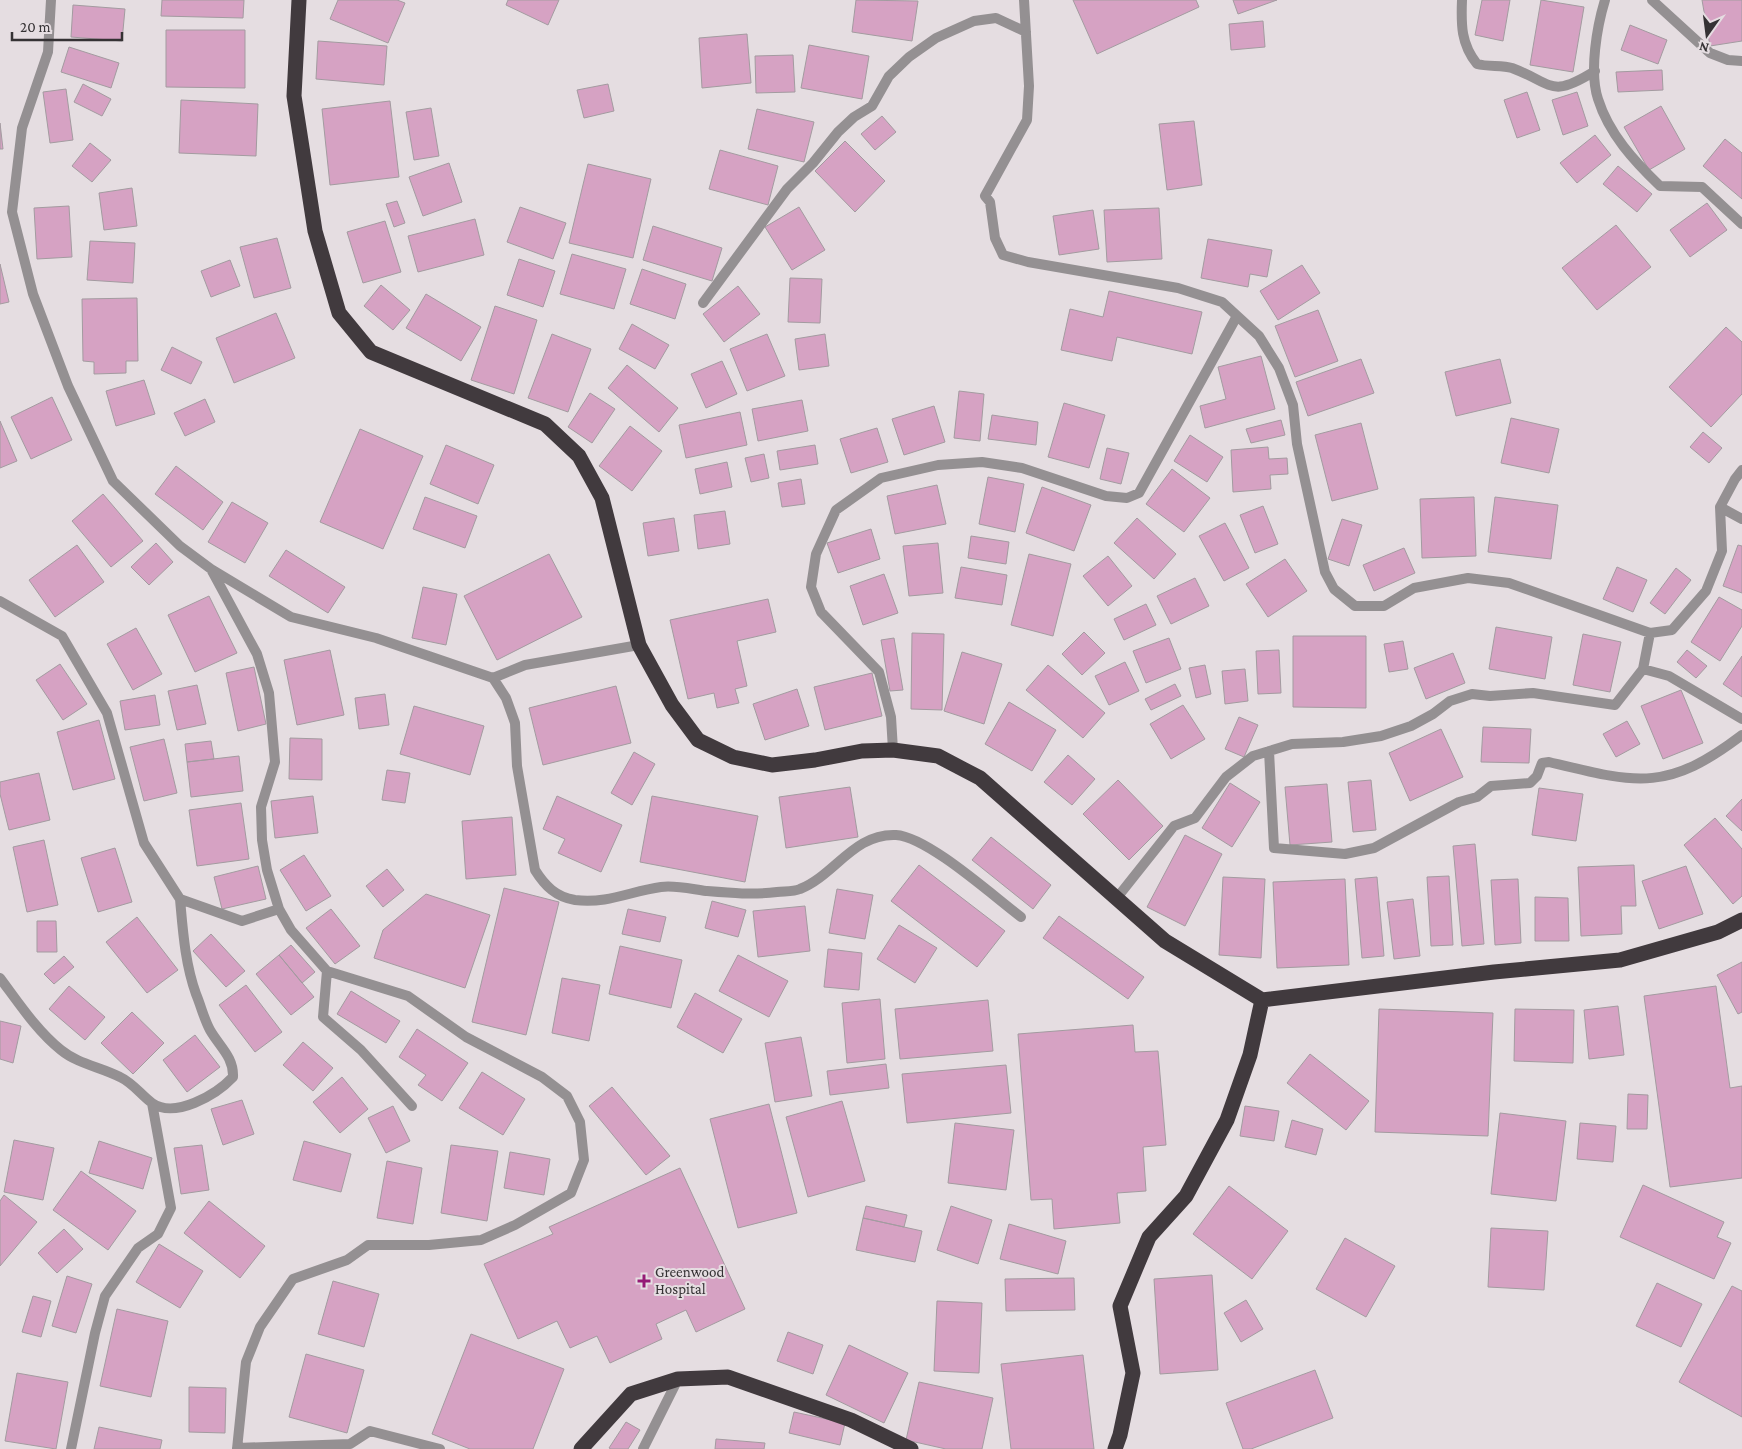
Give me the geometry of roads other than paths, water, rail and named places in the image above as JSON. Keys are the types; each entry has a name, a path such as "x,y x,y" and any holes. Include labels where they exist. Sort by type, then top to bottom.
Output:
{"highway":[{"path":"299,0 294,96 315,231 339,313 371,352 545,424 580,456 602,498 639,644 672,705 698,740 733,758 772,765 815,760 862,751 893,750 938,756 980,778 1165,942 1262,1000 1494,972 1620,960 1718,932 1742,920"},
{"path":"1115,1449 1120,1435 1133,1373 1120,1306 1148,1237 1186,1196 1227,1120 1250,1056 1262,1000"},
{"path":"581,1449 631,1394 678,1379 728,1377 851,1420 911,1449"}],"street":[{"path":"51,0 48,52 22,128 12,212 33,294 68,386 113,481 180,546 212,569 290,616 376,638 493,678 506,698 515,723 517,766 535,870 543,884 556,894 575,900 604,900 625,897 661,887 763,894 798,890 826,875 846,854 867,840 880,836 897,835 925,844 1021,917"},
{"path":"1024,0 1029,86 1027,120 985,196 990,202 994,238 1004,255 1028,262 1178,288 1222,302 1259,336 1279,368 1293,405 1297,444 1325,572 1334,590 1356,606 1384,606 1414,588 1468,578 1508,584 1650,632 1672,630 1706,591 1722,551 1720,507 1734,479 1742,470"},
{"path":"1462,0 1461,24 1463,41 1477,64 1490,68 1510,68 1542,84 1560,88 1578,81 1595,71"},
{"path":"1605,0 1598,23 1595,71 1597,98 1615,134 1633,160 1660,186 1702,187 1742,224"},
{"path":"1652,0 1710,54 1728,60 1742,61"},
{"path":"703,303 787,189 813,163 838,132 854,117 872,106 889,76 909,56 936,38 974,21 996,18 1026,32"},
{"path":"893,750 891,717 879,672 821,612 811,587 816,554 836,510 882,478 938,464 982,462 1022,468 1106,496 1127,498 1139,493 1237,316"},
{"path":"1720,507 1742,518"},
{"path":"212,569 257,654 269,693 275,762 262,807 262,840 267,870 279,908 291,930 327,971 408,996 466,1037 548,1081 568,1096 580,1122 584,1160 571,1193 515,1224 481,1240 429,1245 368,1245 347,1260 292,1279 260,1327 246,1362 237,1449 350,1444 370,1430 440,1449"},
{"path":"0,601 62,636 107,713 144,844 180,900 186,958 196,992 210,1030 226,1051 233,1068 233,1077 224,1086 183,1108 170,1109 152,1103 139,1090 120,1077 91,1066 61,1051 25,1012 0,978"},
{"path":"1116,899 1174,826 1195,818 1226,777 1253,756 1292,744 1344,742 1381,736 1411,726 1433,714 1450,701 1472,694 1490,696 1533,693 1616,705 1643,669 1650,632"},
{"path":"493,678 525,665 639,644"},
{"path":"1643,669 1669,676 1742,719"},
{"path":"1269,751 1274,848 1346,854 1374,848 1459,802 1477,797 1491,786 1530,783 1537,776 1542,763 1549,762 1624,779 1667,777 1723,750 1742,735"},
{"path":"180,900 242,921 279,908"},
{"path":"327,971 323,1017 361,1050 412,1106"},
{"path":"71,1449 95,1333 106,1296 138,1248 158,1234 171,1208 152,1103"},
{"path":"643,1449 678,1379"}],"place":[{"name":"Greenwood Hospital","path":"644,1281"}]}
